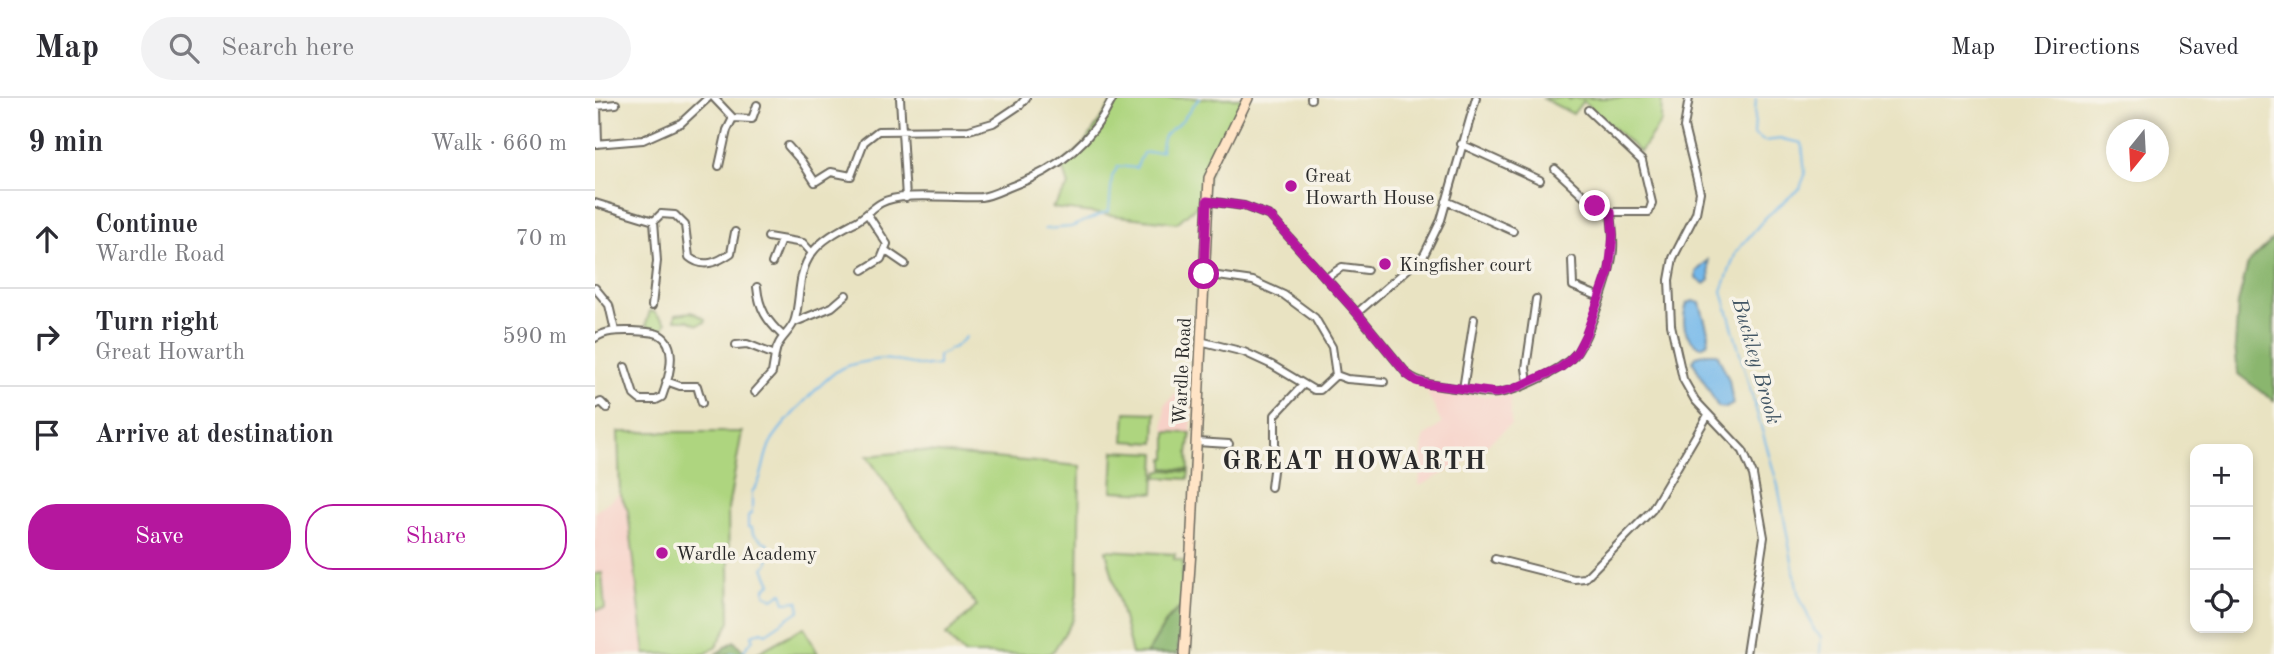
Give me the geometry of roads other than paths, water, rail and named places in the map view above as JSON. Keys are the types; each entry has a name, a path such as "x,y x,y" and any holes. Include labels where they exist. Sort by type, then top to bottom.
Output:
{"street":[{"path":"616,104 597,106 596,144 643,140 681,123 708,98"},
{"path":"714,98 733,118 752,118 757,105"},
{"path":"900,98 906,198"},
{"path":"787,146 815,182 831,172 851,176 864,142 879,131 969,130 993,123 1026,98"},
{"path":"795,322 802,274 812,253 834,233 868,215 881,203 906,198 984,197 1025,182 1066,159 1081,146 1113,98"},
{"name":"Wardle Road","path":"1184,654 1192,550 1209,178 1248,98"},
{"path":"1357,313 1424,254 1441,220 1476,98"},
{"path":"1689,98 1684,127 1700,192 1696,213 1673,258 1668,281 1670,314 1683,379 1695,400 1743,451 1753,475 1764,537 1746,654"},
{"path":"1555,169 1595,206 1611,212 1649,212 1652,203 1646,168 1639,157 1588,110"},
{"path":"719,166 727,130 733,118"},
{"path":"1461,144 1540,180"},
{"path":"1207,201 1244,206 1270,216 1357,313 1407,374 1416,381 1497,393 1560,368 1577,352 1600,297 1612,253 1611,212"},
{"path":"1446,201 1513,231"},
{"path":"595,203 655,221"},
{"path":"652,306 657,261 655,221 661,214 675,215 685,225 689,257 698,263 711,264 731,253 735,232"},
{"path":"863,270 881,259 887,244 868,215"},
{"path":"768,237 803,243 812,253"},
{"path":"772,263 781,240"},
{"path":"886,251 905,264"},
{"path":"1573,260 1573,286 1600,297"},
{"path":"1326,278 1342,267 1367,270"},
{"path":"1204,274 1253,281 1284,295 1314,318 1332,347 1336,375"},
{"path":"757,287 759,303 767,320 783,336"},
{"path":"595,288 609,306 615,331"},
{"path":"755,392 772,373 776,346 795,322 832,307 846,295"},
{"path":"1528,382 1526,368 1536,299"},
{"path":"1463,389 1473,319"},
{"path":"595,338 615,331 651,332 660,335 667,342 671,358 662,397 656,400 640,400 634,395 625,367"},
{"path":"1200,341 1244,352 1314,390 1320,390 1336,375"},
{"path":"736,345 747,344 775,355"},
{"path":"1336,375 1347,379 1384,382"},
{"path":"666,381 680,386 697,386 702,403"},
{"path":"1271,487 1275,455 1275,415 1303,385"},
{"path":"595,405 601,402 607,408"},
{"path":"1495,559 1573,579 1585,578 1652,510 1708,415"},
{"path":"1195,442 1229,444"}],"water":[{"path":"1708,260 1710,280 1705,284 1696,279 1696,272"},
{"path":"1687,303 1700,303 1709,335 1707,344 1701,347 1690,339 1685,329"},
{"path":"1717,353 1729,380 1733,404 1726,408 1718,407 1693,362 1696,356"}],"waterway":[{"path":"1045,229 1071,227 1109,211 1112,177 1118,166 1136,168 1143,153 1161,151 1165,134 1181,122 1200,98"},
{"name":"Buckley Brook","path":"1756,98 1754,135 1764,141 1782,139 1802,143 1805,175 1800,188 1766,217 1736,252 1722,291 1778,486 1798,593 1814,630 1821,637 1820,654"},
{"path":"741,654 753,639 752,635 762,631 766,633 800,610 798,601 785,602 782,593 773,599 765,594 765,588 771,584 764,568 768,563 769,545 748,527 748,516 752,512 752,492 759,480 771,442 815,391 842,368 882,359 922,366 938,365 938,356 966,337"}],"place":[{"name":"Great Howarth House","path":"1291,186"},
{"name":"Kingfisher court","path":"1385,264"},
{"name":"Wardle Academy","path":"662,553"}],"district":[{"name":"GREAT HOWARTH","path":"1355,460"}]}
